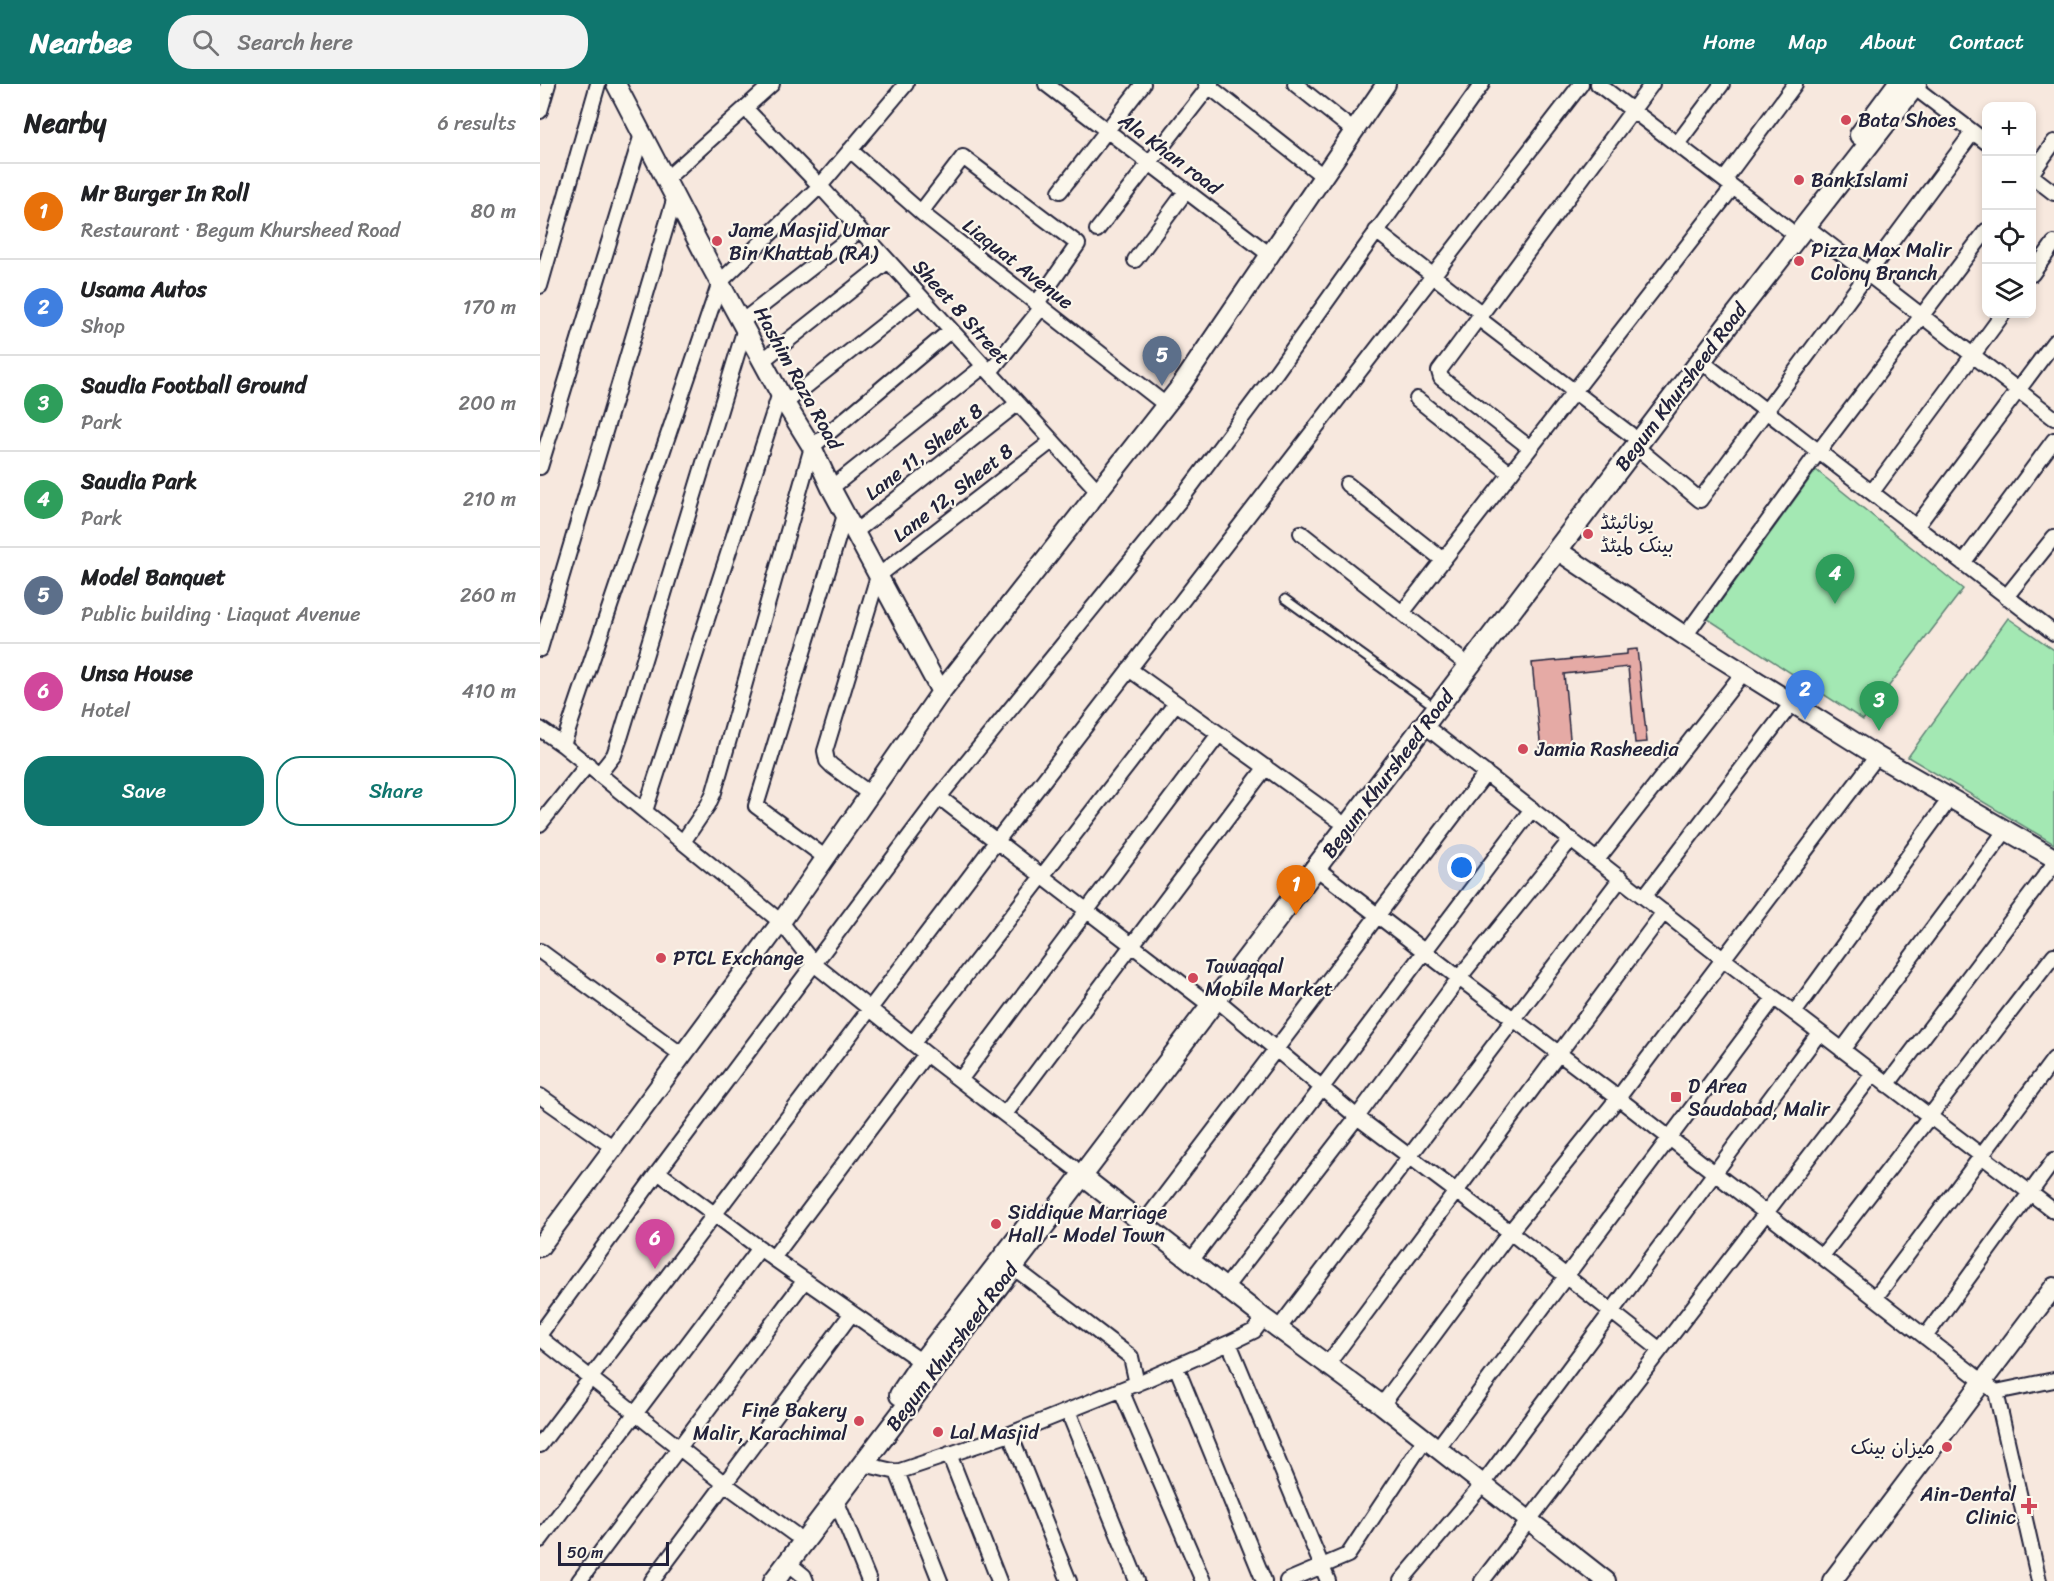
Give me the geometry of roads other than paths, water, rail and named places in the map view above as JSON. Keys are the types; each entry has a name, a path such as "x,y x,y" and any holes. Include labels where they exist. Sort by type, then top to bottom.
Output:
{"main road":[{"name":"Begum Khursheed Road","path":"759,1581 922,1362 1078,1172 1260,931 1337,819 1557,550 1633,440 1701,361 1901,86"},
{"name":"Begum Khursheed Road","path":"1260,931 1316,868 1425,726 1432,705 1460,658 1797,228"},
{"name":"Begum Khursheed Road","path":"774,1581 1013,1267 1078,1172"}],"street":[{"path":"540,111 548,84"},
{"path":"540,286 598,84"},
{"name":"Hashim Raza Road","path":"616,84 762,361 812,447 845,515 941,692"},
{"path":"666,179 772,84"},
{"path":"563,745 720,282 820,186 906,84"},
{"name":"Ala Khan road","path":"1046,84 1270,255"},
{"path":"1060,191 1143,84"},
{"path":"1295,84 1354,131"},
{"path":"540,1247 782,922 941,692 1166,405 1386,84"},
{"path":"794,1534 725,1484 540,1336 658,1172 939,797 1185,494 1277,371 1482,84"},
{"path":"540,1445 996,842 1581,84"},
{"path":"1599,84 1728,183 1868,274 2054,418"},
{"path":"1530,448 1441,378 1441,367 1652,84"},
{"path":"1677,144 1722,84"},
{"path":"1402,613 1574,391 1728,183 1795,84"},
{"path":"1098,230 1208,85 1323,176"},
{"path":"1901,86 1982,139"},
{"name":"Sheet 8 Street","path":"744,108 820,186 1098,491"},
{"path":"1376,231 1574,391 1700,500 1973,132"},
{"path":"540,467 642,134"},
{"path":"2036,167 2054,142"},
{"name":"Liaquat Avenue","path":"850,150 921,212 1166,405"},
{"path":"831,488 987,369 1039,305 1078,244 963,157 921,212"},
{"path":"2036,178 2054,193"},
{"path":"1135,260 1186,191"},
{"path":"540,649 675,197"},
{"path":"599,774 614,755 621,735 743,325 860,230"},
{"path":"1685,636 1819,451 1982,236"},
{"path":"2036,267 2054,243"},
{"path":"762,361 888,261"},
{"path":"645,811 782,398 920,296"},
{"path":"1872,492 2000,318"},
{"path":"683,842 714,792 812,447 951,330"},
{"path":"1916,527 2054,342"},
{"path":"1701,361 2054,633"},
{"path":"1417,399 1510,473"},
{"name":"Lane 11, Sheet 8","path":"855,532 1018,404"},
{"path":"1963,563 2054,440"},
{"name":"Lane 12, Sheet 8","path":"878,576 1053,441"},
{"path":"1347,484 1443,560"},
{"path":"826,858 756,806 845,515"},
{"path":"1300,533 1460,658"},
{"path":"2006,597 2054,537"},
{"path":"1557,550 1743,673 1877,756 2054,858"},
{"path":"870,794 832,766 827,761 825,751 878,576"},
{"path":"1130,669 1337,819"},
{"path":"1597,860 1743,673"},
{"path":"913,1043 1176,703"},
{"path":"1644,897 1792,703"},
{"path":"1425,726 1819,1033 2054,1211"},
{"path":"540,729 563,745 782,922 814,963 913,1043 1225,1288 1382,1405 1606,1581"},
{"path":"960,1080 1219,734"},
{"path":"1382,1405 1510,1232 1618,1098 1877,756"},
{"path":"540,824 588,765"},
{"path":"1005,1114 1266,767"},
{"path":"1143,1224 1486,773"},
{"path":"939,797 1132,945 1276,1049 1357,1117 1510,1232 1659,1349"},
{"path":"1794,1013 1951,797"},
{"path":"1191,1261 1532,809"},
{"path":"1842,1050 2007,830"},
{"path":"1225,1288 1357,1117 1459,978 1571,839"},
{"path":"1887,1085 2054,864"},
{"path":"1316,868 1618,1098 1989,1387 2039,1581"},
{"path":"863,1464 897,1472 1010,1434 1137,1384 1272,1323 1409,1156 1621,878"},
{"path":"1327,1365 1664,912"},
{"path":"540,951 682,1055"},
{"path":"1822,1256 2054,955"},
{"path":"1287,1581 1348,1555 1431,1444 1566,1276 1774,998"},
{"path":"1401,1581 1483,1484 1819,1033"},
{"path":"773,1257 927,1054"},
{"path":"1875,1298 2054,1059"},
{"path":"1482,1581 1873,1074"},
{"path":"540,1096 614,1148"},
{"path":"1924,1337 2054,1160"},
{"path":"658,1172 760,1248 922,1362"},
{"path":"540,1539 760,1248"},
{"path":"1013,1267 1131,1357 1137,1384"},
{"path":"579,1581 805,1280"},
{"path":"1832,1581 1989,1387 2054,1287"},
{"path":"652,1581 852,1313"},
{"path":"1229,1343 1328,1581"},
{"path":"1176,1366 1264,1581"},
{"path":"1989,1387 2054,1380"},
{"path":"1121,1390 1203,1581"},
{"path":"1068,1411 1137,1581"},
{"path":"1010,1434 1069,1581"},
{"path":"949,1454 999,1581"},
{"path":"897,1472 940,1581"},
{"path":"836,1500 869,1581"},
{"path":"788,1563 804,1576 806,1581"}],"lane":[{"path":"1285,599 1432,705"}],"place":[{"name":"Bata Shoes","path":"1846,120"},
{"name":"BankIslami","path":"1799,180"},
{"name":"Jame Masjid Umar Bin Khattab (RA)","path":"717,241"},
{"name":"Pizza Max Malir Colony Branch","path":"1799,261"},
{"name":"Model Banquet","path":"1162,386"},
{"name":"یونائیٹڈ بینک لمیٹڈ","path":"1588,534"},
{"name":"Saudia Park","path":"1835,604"},
{"name":"Usama Autos","path":"1805,720"},
{"name":"Saudia Football Ground","path":"1879,731"},
{"name":"Jamia Rasheedia","path":"1523,749"},
{"name":"Mr Burger In Roll","path":"1296,915"},
{"name":"PTCL Exchange","path":"661,958"},
{"name":"Tawaqqal Mobile Market","path":"1193,978"},
{"name":"D Area Saudabad, Malir","path":"1676,1097"},
{"name":"Siddique Marriage Hall - Model Town","path":"996,1224"},
{"name":"Unsa House","path":"655,1269"},
{"name":"Fine Bakery Malir, Karachimal","path":"859,1421"},
{"name":"Lal Masjid","path":"938,1432"},
{"name":"میزان بینک","path":"1947,1447"},
{"name":"Ain-Dental Clinic","path":"2029,1506"}]}
